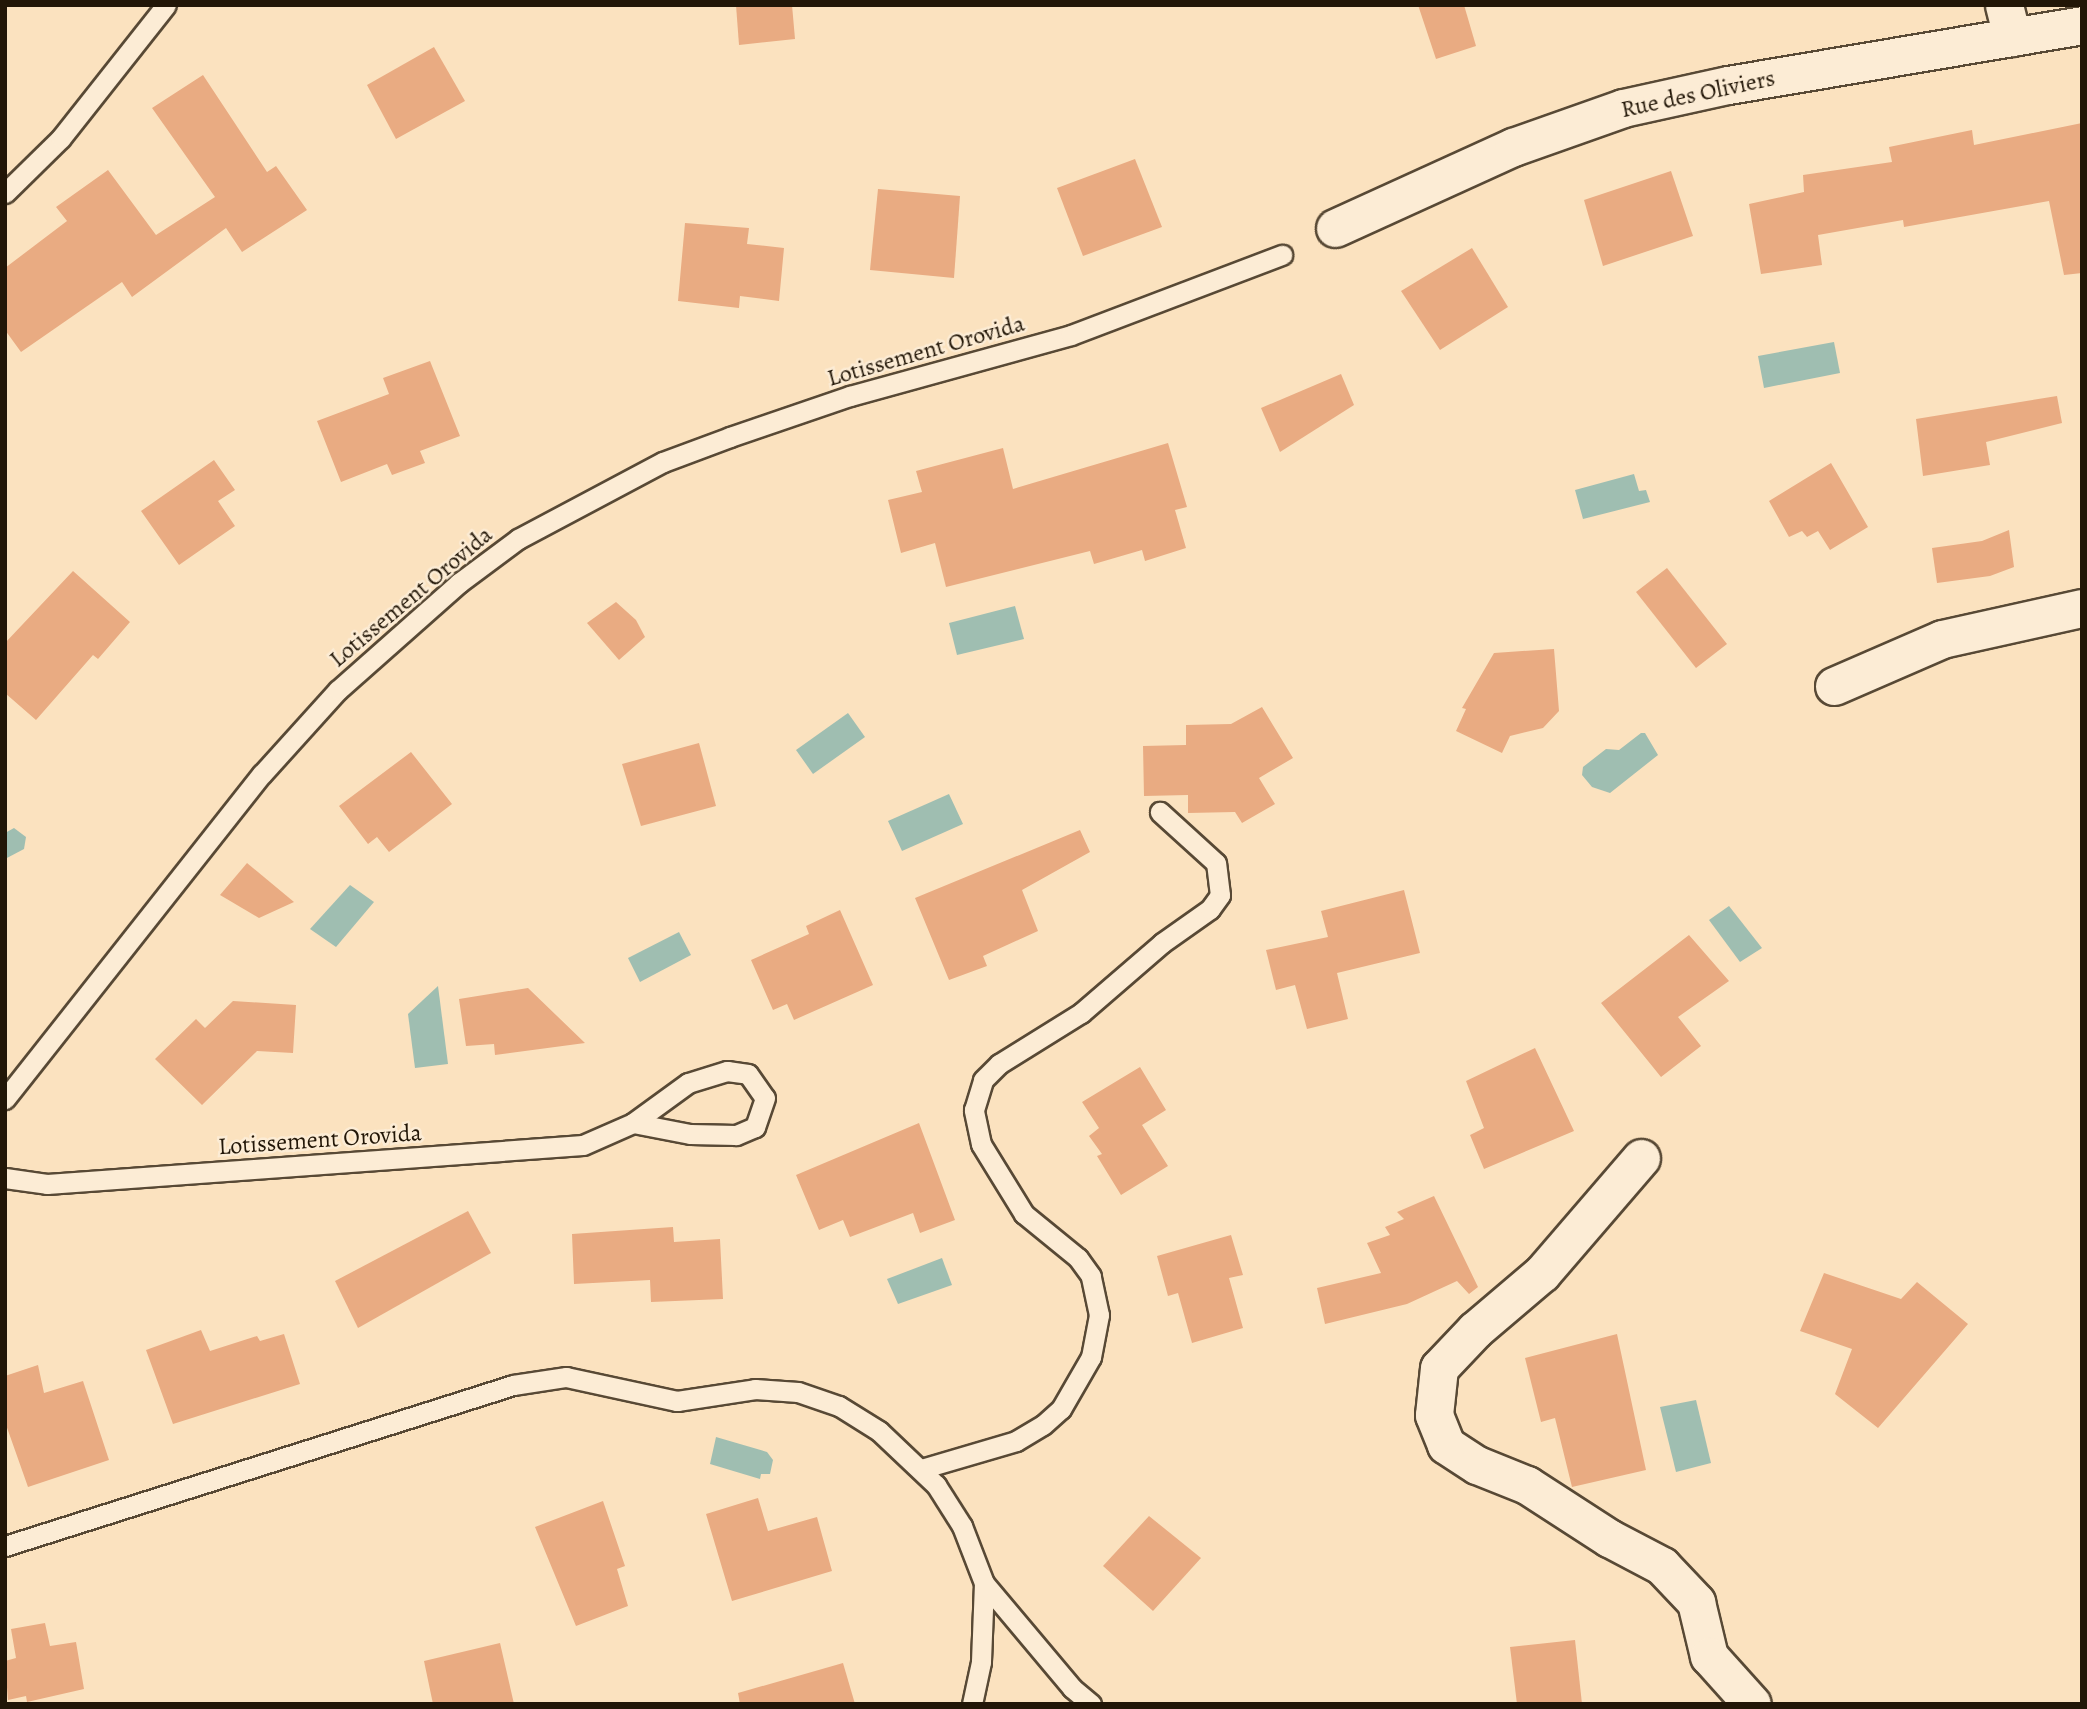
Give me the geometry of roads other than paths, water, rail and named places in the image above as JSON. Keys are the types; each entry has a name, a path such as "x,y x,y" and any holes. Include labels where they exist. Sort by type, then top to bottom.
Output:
{"street":[{"name":"Rue des Oliviers","path":"1335,228 1513,147 1623,108 2008,21 2082,25"},
{"path":"1834,686 1942,639 2082,608"},
{"path":"1641,1158 1542,1273 1475,1330 1439,1368 1434,1415 1446,1445 1477,1465 1527,1485 1609,1538 1662,1566 1696,1602 1709,1656 1752,1704"}],"lane":[{"path":"5,193 61,138 166,5"},
{"name":"Lotissement Orovida","path":"5,1099 262,774 338,690 438,601 518,539 583,501 708,445 850,396 1071,335 1283,255"},
{"path":"921,1469 1016,1441 1043,1425 1061,1409 1091,1357 1099,1315 1091,1276 1078,1258 1024,1214 981,1144 974,1110 984,1080 999,1063 1081,1013 1162,943 1210,909 1220,895 1216,863 1160,812"},
{"name":"Lotissement Orovida","path":"5,1178 47,1184 559,1147 602,1139 633,1123 688,1083 709,1074 748,1074 765,1098 755,1127 736,1135 691,1134 633,1123"},
{"path":"5,1546 493,1391 544,1379 590,1381 677,1401 755,1389 798,1392 860,1416 921,1469 962,1526 984,1583 1072,1688 1091,1704"},
{"path":"972,1704 981,1662 984,1583"}]}
